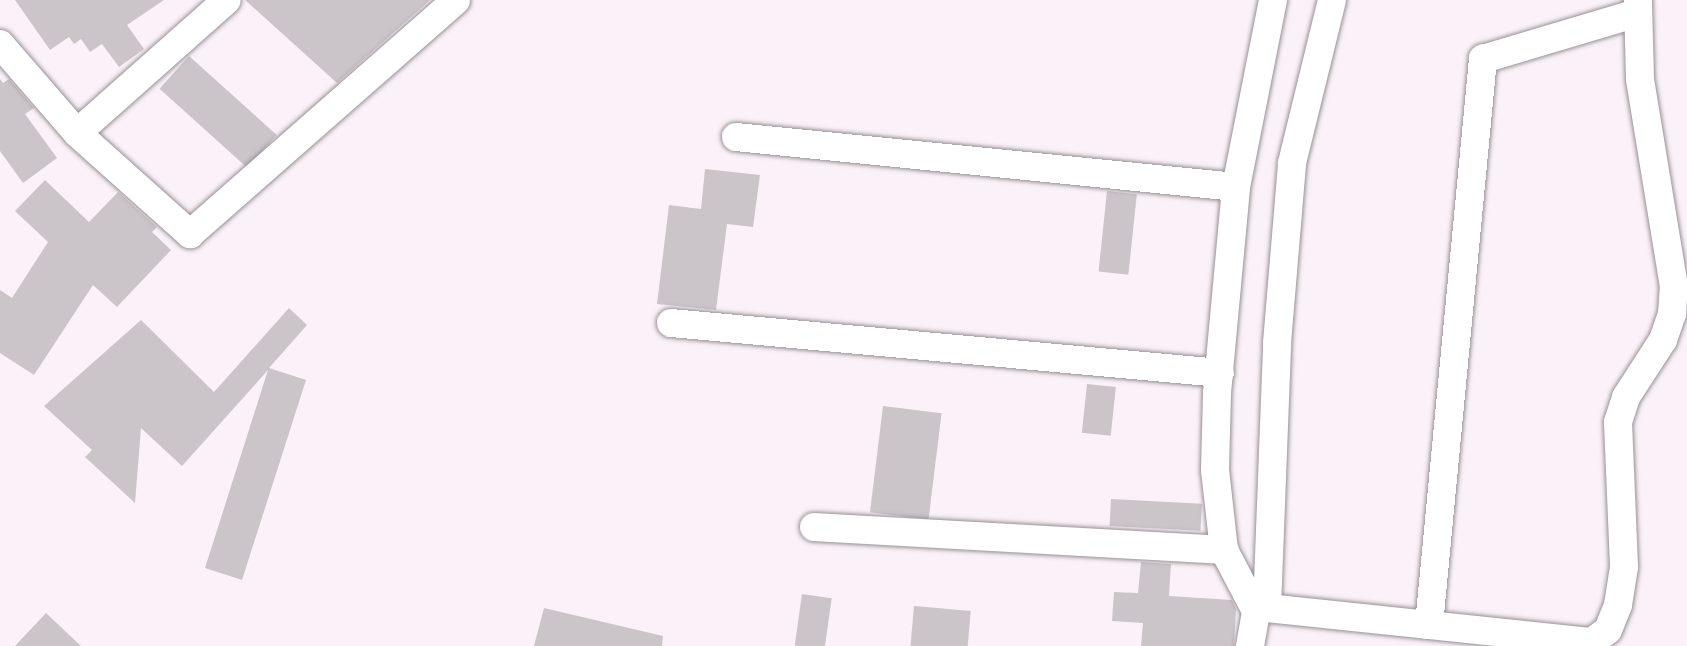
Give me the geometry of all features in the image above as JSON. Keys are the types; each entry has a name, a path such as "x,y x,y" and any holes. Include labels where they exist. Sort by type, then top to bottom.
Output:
{"street":[{"path":"77,132 228,0"},
{"path":"0,44 77,132 190,234 456,0"},
{"path":"1261,609 1224,550 1214,470 1236,187 1273,0"},
{"path":"1250,646 1261,609 1277,343 1292,163 1332,0"},
{"path":"1261,609 1592,642 1608,630 1618,605 1624,566 1618,422 1626,397 1663,340 1672,314 1674,287 1640,79 1638,7 1483,59 1429,625"},
{"path":"736,136 1236,187"},
{"path":"671,323 1220,373"},
{"path":"814,527 1224,550"}],"building":[{"path":"15,0 164,0 127,25 144,49 119,67 102,44 90,52 81,39 74,44 69,37 50,50"},
{"path":"245,0 430,0 337,83"},
{"path":"189,56 277,135 247,168 160,89"},
{"path":"0,79 3,83 9,79 34,108 25,114 57,158 23,183 0,151"},
{"path":"705,169 760,175 753,227 727,224 716,310 657,304 669,205 701,209"},
{"path":"45,180 89,222 118,192 157,227 152,232 171,250 117,307 93,285 34,375 0,353 0,290 12,298 48,242 15,211"},
{"path":"1107,191 1137,194 1128,275 1099,272"},
{"path":"289,308 307,325 269,368 306,380 242,580 205,568 268,370 182,466 141,428 135,503 85,457 92,450 44,406 141,320 214,392"},
{"path":"1087,384 1116,387 1111,436 1082,433"},
{"path":"883,406 942,413 929,519 870,512"},
{"path":"1111,499 1202,504 1200,531 1110,526"},
{"path":"1141,562 1171,564 1169,596 1232,600 1236,609 1234,646 1141,646 1143,623 1112,621 1114,592 1138,593"},
{"path":"802,594 832,598 825,646 795,645"},
{"path":"914,606 971,611 968,646 911,646"},
{"path":"544,608 663,636 662,646 534,646"},
{"path":"46,613 81,646 15,646"}]}
